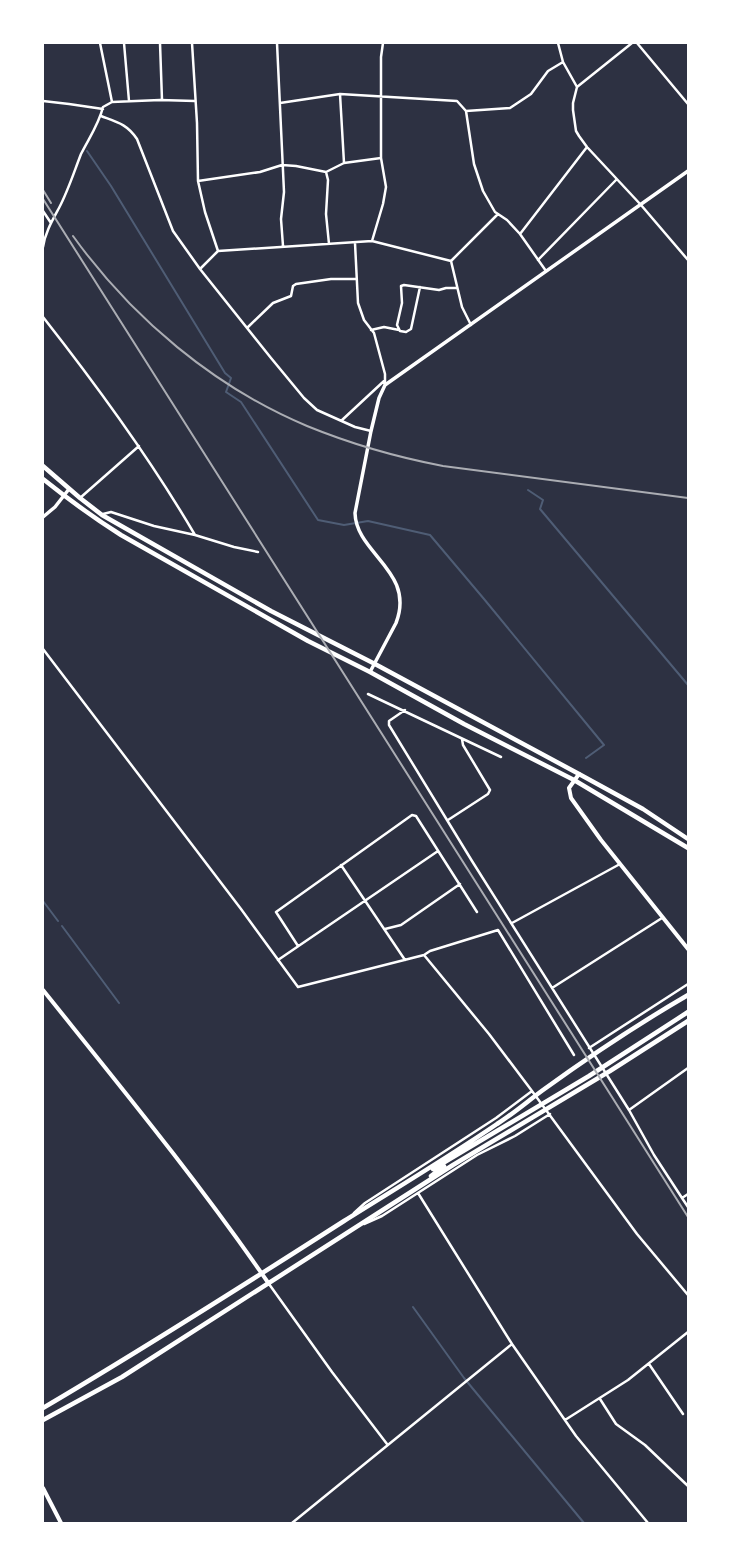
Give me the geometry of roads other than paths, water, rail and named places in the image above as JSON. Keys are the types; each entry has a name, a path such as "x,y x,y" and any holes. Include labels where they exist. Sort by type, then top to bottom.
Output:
{"main road":[{"path":"43,466 102,515 303,628 330,640 643,809 688,839"},
{"path":"43,479 64,496 121,535 308,641 370,672 464,724 574,780 688,848"},
{"path":"579,774 569,788 571,798 601,840 688,949"},
{"path":"43,990 148,1121 269,1284"},
{"path":"43,1408 116,1365 409,1182 499,1123 599,1051 688,994"},
{"path":"43,1420 122,1377 356,1227 417,1191 505,1131 688,1012"},
{"path":"409,1182 505,1131 610,1071 686,1022"},
{"path":"417,1191 450,1160"},
{"path":"43,1488 61,1523"}],"street":[{"path":"100,43 112,102"},
{"path":"124,43 129,101"},
{"path":"160,43 162,100"},
{"path":"192,43 198,181 205,212 218,251"},
{"path":"278,43 284,192 281,219 283,246"},
{"path":"372,241 383,204 386,187 381,158 383,43"},
{"path":"558,43 563,62 577,87"},
{"path":"632,43 577,87 573,102 573,118 576,131 587,148 641,205 688,260"},
{"path":"637,43 688,104"},
{"path":"466,111 510,108 531,94 548,71 563,62"},
{"path":"280,103 340,94 381,98 457,101 466,111 474,164 483,191 495,212 507,220 520,234 546,272"},
{"path":"340,94 344,163"},
{"path":"43,247 44,238 101,116 103,107 112,102 195,100"},
{"path":"43,101 103,109"},
{"path":"101,116 131,130 137,139 174,231 200,269 310,404 317,410 341,421 355,427 371,431"},
{"path":"520,234 587,148"},
{"path":"198,181 260,172 282,165 296,166 326,172 344,163 381,158"},
{"path":"341,421 385,383 472,324 688,171"},
{"path":"326,172 328,180 326,214 329,244"},
{"path":"538,260 616,180"},
{"path":"43,211 51,223"},
{"path":"451,261 498,214"},
{"path":"200,269 218,251 372,241 451,261"},
{"path":"355,243 358,303 364,320 374,333 385,374 385,383 379,398 371,431 355,513 355,520 364,538 393,577 398,588 400,603 399,616 396,623 370,672"},
{"path":"451,261 462,307 472,324"},
{"path":"247,328 273,304 291,296 293,286 296,284 331,279 356,279"},
{"path":"400,331 397,325 402,302 402,286 404,284 439,290 446,288 457,288"},
{"path":"371,330 384,326 406,332 411,329 420,287"},
{"path":"43,316 139,446 163,481 195,535"},
{"path":"80,498 139,446"},
{"path":"43,517 56,507 69,489"},
{"path":"102,515 111,512 154,526 195,535 234,547 258,552"},
{"path":"43,649 241,909 298,987 424,955 430,951 498,930 574,1055"},
{"path":"368,694 405,710 501,757"},
{"path":"405,710 389,721 389,725 688,1207"},
{"path":"448,820 488,794 490,790 463,744 462,739"},
{"path":"298,946 276,912 412,815 416,816 477,912"},
{"path":"278,960 438,851"},
{"path":"512,923 620,864"},
{"path":"341,865 405,960"},
{"path":"385,929 401,925 460,884"},
{"path":"552,988 663,917"},
{"path":"424,955 550,1114 637,1234 688,1295"},
{"path":"590,1048 688,984"},
{"path":"629,1110 688,1068"},
{"path":"346,1220 365,1203 496,1118 532,1091"},
{"path":"550,1114 516,1136 477,1155 417,1191 512,1344 576,1436 648,1523"},
{"path":"682,1198 688,1194"},
{"path":"269,1284 332,1372 387,1444"},
{"path":"565,1420 600,1400 649,1364 688,1332"},
{"path":"292,1523 387,1444 512,1344"},
{"path":"649,1364 683,1414"},
{"path":"600,1400 616,1424 645,1445 688,1486"}],"waterway":[{"path":"87,151 111,186 225,373 231,378 226,392 241,402 318,520 344,525 368,521 430,535 604,745 586,758"},
{"path":"528,490 543,500 540,509 688,685"},
{"path":"43,901 58,921"},
{"path":"62,926 119,1003"},
{"path":"413,1307 464,1378 584,1523"}],"railway":[{"path":"43,190 51,203"},
{"path":"43,199 688,1217"},
{"path":"73,236 121,295 148,322 177,347 240,391 273,410 307,426 340,439 443,466 688,498"}]}
